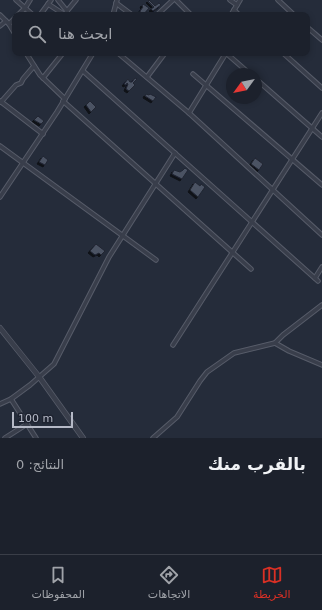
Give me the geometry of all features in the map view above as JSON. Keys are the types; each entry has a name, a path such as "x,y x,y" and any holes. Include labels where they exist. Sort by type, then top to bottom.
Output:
{"street":[{"path":"16,0 29,12"},
{"path":"21,12 30,0"},
{"path":"42,12 50,0"},
{"path":"58,0 65,12"},
{"path":"67,12 76,0"},
{"path":"160,12 173,0"},
{"path":"176,0 188,12"},
{"path":"230,0 237,6"},
{"path":"234,10 240,0"},
{"path":"278,0 291,12"},
{"path":"114,12 116,1 129,12"},
{"path":"48,4 62,12"},
{"path":"0,15 12,30"},
{"path":"0,26 12,20"},
{"path":"310,30 322,40"},
{"path":"29,56 43,78 64,100 251,269"},
{"path":"43,78 61,56"},
{"path":"1,194 43,134 91,56"},
{"path":"122,56 188,113 322,235"},
{"path":"147,77 163,56"},
{"path":"188,113 224,56"},
{"path":"229,56 243,68"},
{"path":"286,56 322,88"},
{"path":"34,66 21,83 16,85 1,101 43,134"},
{"path":"83,71 318,281"},
{"path":"193,74 293,158 322,185"},
{"path":"262,84 322,137"},
{"path":"174,345 322,114"},
{"path":"0,146 156,260"},
{"path":"0,404 10,399 39,378 54,364 109,257 175,153"},
{"path":"315,278 322,267"},
{"path":"153,438 177,417 200,381 208,372 234,353 275,343 322,305"},
{"path":"0,328 83,438"},
{"path":"275,343 289,351 322,365"},
{"path":"10,399 36,438"},
{"path":"5,438 27,424"}],"building":[{"path":"149,0 155,6 159,3 161,5 153,11 151,9 154,7 148,1"},
{"path":"143,4 149,8 146,12 140,12 143,7"},
{"path":"135,78 137,79 133,83 135,85 129,91 126,89 128,84 124,84 128,79 132,82"},
{"path":"146,94 156,97 153,101 145,96"},
{"path":"90,101 96,107 91,112 86,105"},
{"path":"38,116 44,121 41,124 34,120"},
{"path":"43,156 48,160 45,165 39,162"},
{"path":"255,158 263,164 259,170 251,164"},
{"path":"185,168 188,170 182,179 172,174 174,170 180,172"},
{"path":"195,182 200,186 201,184 205,187 198,197 190,190"},
{"path":"96,244 105,251 101,255 99,253 95,255 90,251"}]}
